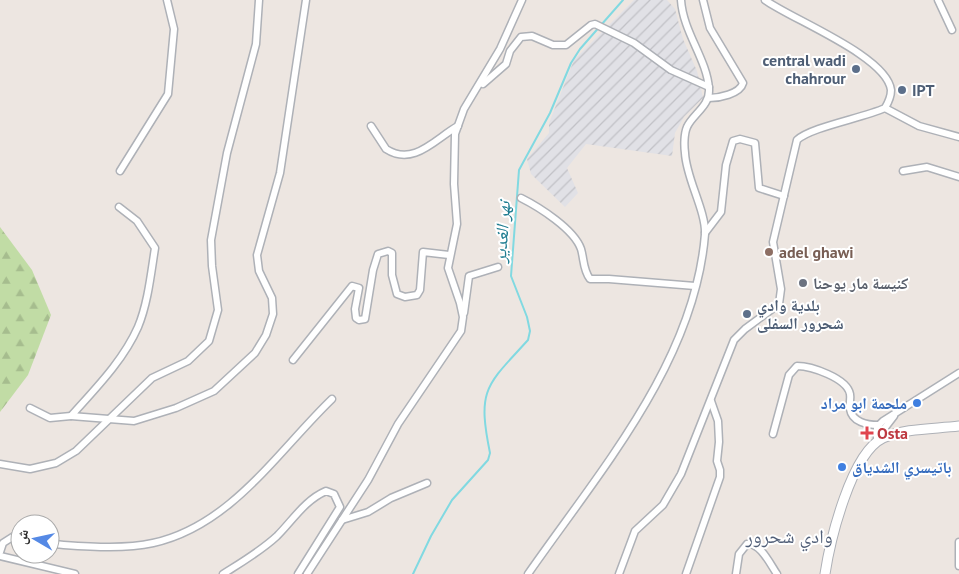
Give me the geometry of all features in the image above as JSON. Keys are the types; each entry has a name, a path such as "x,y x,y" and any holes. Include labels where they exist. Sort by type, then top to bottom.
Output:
{"main road":[{"path":"825,574 838,521 853,474 865,455 880,440 911,431 959,426"}],"street":[{"path":"120,171 168,94 174,29 166,0"},
{"path":"0,464 30,469 56,463 76,451 152,378 188,361 209,341 215,326 218,310 212,266 211,240 226,153 256,44 259,0"},
{"path":"30,408 50,418 71,416 134,420 176,408 214,391 255,353 266,335 273,314 272,298 259,271 257,255 280,173 306,0"},
{"path":"463,317 448,268 449,256 458,224 454,163 458,126 464,109 500,49 522,0"},
{"path":"528,574 636,418 680,339 689,314 705,233 684,155 685,137 688,126 709,98 709,88 706,73 689,35 681,0"},
{"path":"703,0 710,28 718,44 741,76 743,83 738,90 720,97 709,98"},
{"path":"765,0 824,31 881,71 886,76 891,90 885,108"},
{"path":"938,0 952,30"},
{"path":"479,86 506,64 510,51 520,37 532,36 553,45 566,45 591,25 601,27 634,43 671,70 709,88"},
{"path":"619,574 635,531 663,505 681,474 734,340 745,329 779,304 782,296 773,242 796,144 800,138 885,108 919,126 959,137"},
{"path":"371,126 386,149 406,154 421,151 458,126"},
{"path":"705,233 721,212 726,165 733,141 740,139 755,143 760,188 784,196"},
{"path":"902,171 928,167 959,177"},
{"path":"521,198 555,219 578,244 584,269 590,279 608,278 695,286"},
{"path":"71,416 119,360 138,326 150,281 154,248 137,220 118,207"},
{"path":"293,360 352,286 359,288 355,309 356,318 362,321 365,319 373,270 378,254 384,251 392,253 394,286 397,294 405,297 417,295 420,290 423,252 449,256"},
{"path":"307,574 368,480 398,424 462,331 463,317 468,299 469,276 498,267"},
{"path":"773,434 788,375 797,366 816,369 838,381 850,393 852,416 864,424 878,425 959,373"},
{"path":"60,544 110,546 152,544 179,536 215,515 255,482 332,399"},
{"path":"686,574 720,477 717,461 718,421 711,401"},
{"path":"878,425 875,435 880,440 884,429 895,415"},
{"path":"342,520 368,512 391,498 427,483"},
{"path":"223,574 253,555 277,536 316,495 326,490 334,494 340,507 298,574"},
{"path":"0,552 3,543 10,539"},
{"path":"959,542 959,566"},
{"path":"736,574 739,554 747,544 751,543 757,547 777,574"},
{"path":"0,556 75,574"}],"shaded area":[{"path":"634,0 667,0 675,9 683,39 697,71 703,98 684,117 675,133 672,156 586,144 567,168 578,193 565,207 531,174 527,159 549,133 549,123 574,60"}],"green space":[{"path":"0,227 32,270 51,315 28,375 0,412"}],"waterway":[{"name":"نهر الغدير","path":"413,574 431,536 452,500 488,460 490,453 485,415 485,401 488,390 494,379 528,340 530,331 527,317 511,276 519,170 550,113 571,63 580,49 623,0"}],"place":[{"name":"central wadi chahrour","path":"856,69"},
{"name":"IPT","path":"902,90"},
{"name":"adel ghawi","path":"769,252"},
{"name":"كنيسة مار يوحنا","path":"803,283"},
{"name":"بلدية وادي شحرور السفلى","path":"747,314"},
{"name":"ملحمة ابو مراد","path":"917,403"},
{"name":"Osta","path":"867,433"},
{"name":"باتيسري الشدياق","path":"842,467"}],"district":[{"name":"وادي شحرور","path":"789,536"}]}
